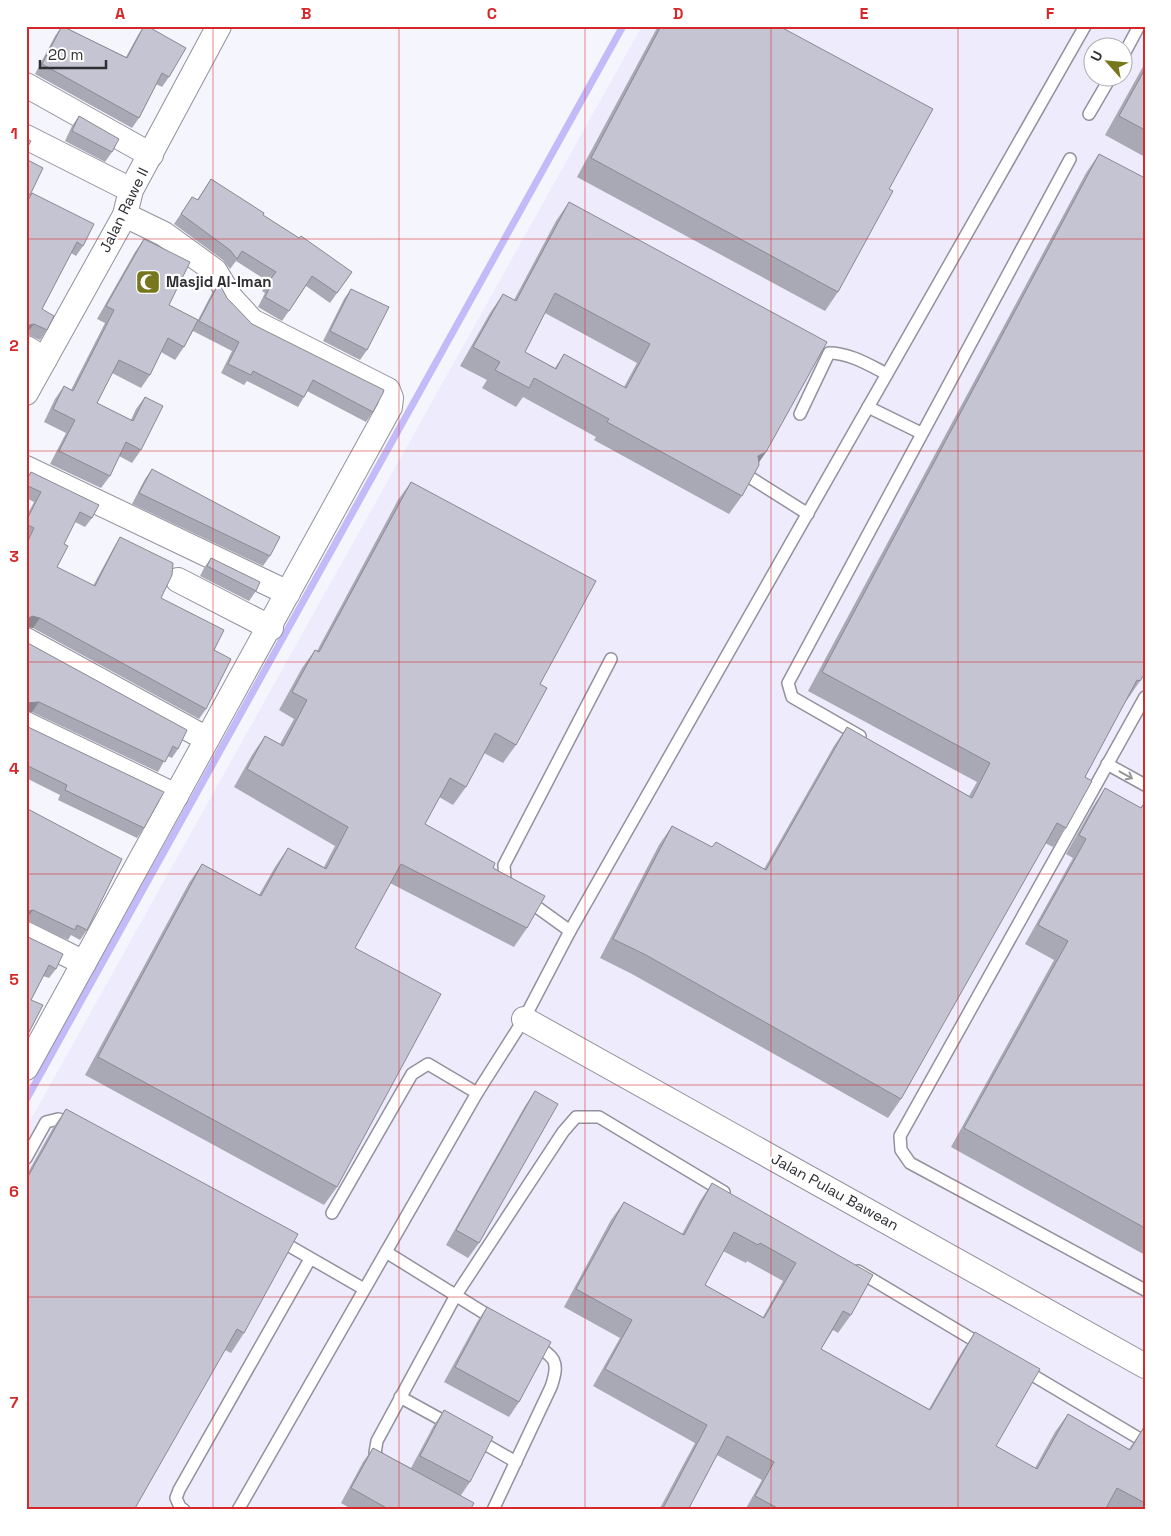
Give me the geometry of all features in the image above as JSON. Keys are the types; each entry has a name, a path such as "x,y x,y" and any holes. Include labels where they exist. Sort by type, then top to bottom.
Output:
{"street":[{"name":"Jalan Rawe II","path":"26,393 36,354 125,215 131,190 151,156 219,26"},
{"path":"26,85 151,156"},
{"path":"26,137 131,190"},
{"path":"26,1068 32,1042 84,963 390,407 391,398 388,390 252,321 231,298 216,271 164,234 125,215"},
{"path":"26,468 288,593"},
{"path":"178,580 270,628"},
{"path":"26,640 207,738"},
{"path":"26,724 176,796"},
{"path":"26,934 84,963"},
{"name":"Jalan Pulau Bawean","path":"524,1019 1145,1366"}],"lane":[{"path":"238,1510 477,1093 524,1019 570,930 1085,26"},
{"path":"1133,38 1139,26"},
{"path":"1089,114 1104,88"},
{"path":"868,741 792,696 788,683 1070,159"},
{"path":"800,414 830,353 841,353 852,357 887,374"},
{"path":"868,407 922,433"},
{"path":"751,478 808,514"},
{"path":"570,930 510,888 504,879 504,865 611,659"},
{"path":"1145,698 1106,764 900,1136 901,1150 910,1163 1145,1290"},
{"path":"1106,764 1145,785"},
{"path":"1092,790 1107,798"},
{"path":"332,1212 412,1074 428,1064 477,1093"},
{"path":"392,1470 380,1461 375,1453 377,1441 456,1295 563,1132 576,1116 599,1117 736,1198"},
{"path":"26,1158 46,1122 58,1119 82,1126"},
{"path":"267,1234 364,1290"},
{"path":"386,1252 504,1325"},
{"path":"184,1510 180,1508 176,1498 179,1490 310,1258"},
{"path":"846,1264 991,1350"},
{"path":"493,1510 557,1370 552,1355 520,1335"},
{"path":"1017,1366 1145,1442"},
{"path":"400,1397 516,1462"}],"shaded area":[{"path":"642,26 1145,26 1145,1510 26,1510 26,1128"}],"building":[{"path":"62,26 127,58 144,26 186,48 169,77 162,73 139,118 42,64"},
{"path":"661,26 779,26 933,109 889,189 893,191 838,292 591,158"},
{"path":"1145,69 1145,130 1119,116"},
{"path":"79,116 119,139 112,152 72,131"},
{"path":"26,138 31,141 26,150"},
{"path":"1099,154 1145,178 1145,673 1140,681 1137,680 1085,777 1092,781 1066,828 1057,823 901,1099 646,955 613,939 672,826 712,847 716,842 766,870 847,727 972,798 990,763 822,672"},
{"path":"26,159 43,168 30,195 26,193"},
{"path":"211,179 299,238 301,236 352,272 337,293 312,276 289,311 265,297 272,283 269,281 276,272 242,251 237,259 230,250 181,214 192,197 198,200"},
{"path":"32,193 94,224 83,246 77,242 42,309 54,316 47,330 34,324 26,326 26,204"},
{"path":"569,202 827,342 766,452 758,456 759,465 742,496 607,422 609,419 534,378 529,388 495,370 500,362 473,347 503,294 516,301","holes":["555,293 650,344 626,388 564,354 556,369 525,352"]},
{"path":"144,239 190,262 169,305 198,320 184,347 168,338 150,375 119,360 97,403 133,421 145,397 163,406 141,450 126,442 110,476 59,451 75,420 53,409 64,386 73,391 114,310 106,306"},
{"path":"219,283 227,298 252,324 384,390 373,412 313,380 304,397 253,371 251,375 228,364 239,342 199,321"},
{"path":"351,289 389,307 367,350 330,331"},
{"path":"152,469 280,537 270,556 139,493"},
{"path":"31,472 99,505 92,518 80,512 64,544 68,546 57,567 95,586 120,537 173,563 172,575 161,598 224,630 214,650 231,659 206,709 40,618 32,616 26,620 26,545 34,528 26,524 26,521 41,492 26,485"},
{"path":"411,482 596,581 540,684 547,688 516,745 495,733 466,787 450,778 425,824 495,863 493,868 545,896 527,928 401,864 355,948 441,994 337,1187 98,1057 202,864 261,896 288,848 326,869 348,827 247,769 265,736 283,746 307,700 292,692 315,650 319,652"},
{"path":"211,558 260,582 256,591 207,566"},
{"path":"26,642 187,730 178,749 173,746 165,762 39,702 26,703"},
{"path":"26,726 164,792 144,828 65,790 67,785 26,765"},
{"path":"1105,788 1141,808 1145,802 1145,1228 964,1128 1068,941 1038,925 1086,839 1079,835"},
{"path":"26,808 122,859 87,930 77,925 75,930 33,910 26,912 26,842 28,838 26,837"},
{"path":"26,936 63,954 56,969 49,965 31,1000 43,1005 26,1038"},
{"path":"535,1091 558,1104 479,1243 456,1230"},
{"path":"66,1109 298,1234 244,1333 237,1329 134,1510 26,1510 26,1180"},
{"path":"712,1183 873,1275 851,1315 843,1311 821,1349 930,1410 975,1332 1040,1369 996,1446 1037,1469 1068,1414 1130,1450 1145,1427 1145,1503 1117,1488 1105,1510 781,1510 755,1496 774,1462 727,1436 688,1510 662,1510 707,1425 605,1369 632,1320 576,1289 624,1202 684,1235","holes":["734,1232 758,1245 760,1243 796,1263 764,1318 705,1285"]},
{"path":"487,1307 551,1342 519,1402 455,1367"},
{"path":"444,1410 493,1437 470,1482 420,1456"},
{"path":"373,1448 474,1503 470,1510 390,1510 351,1488"}],"waterway":[{"path":"26,1100 623,26"}],"place":[{"name":"Masjid Al-Iman","path":"148,282"}]}
